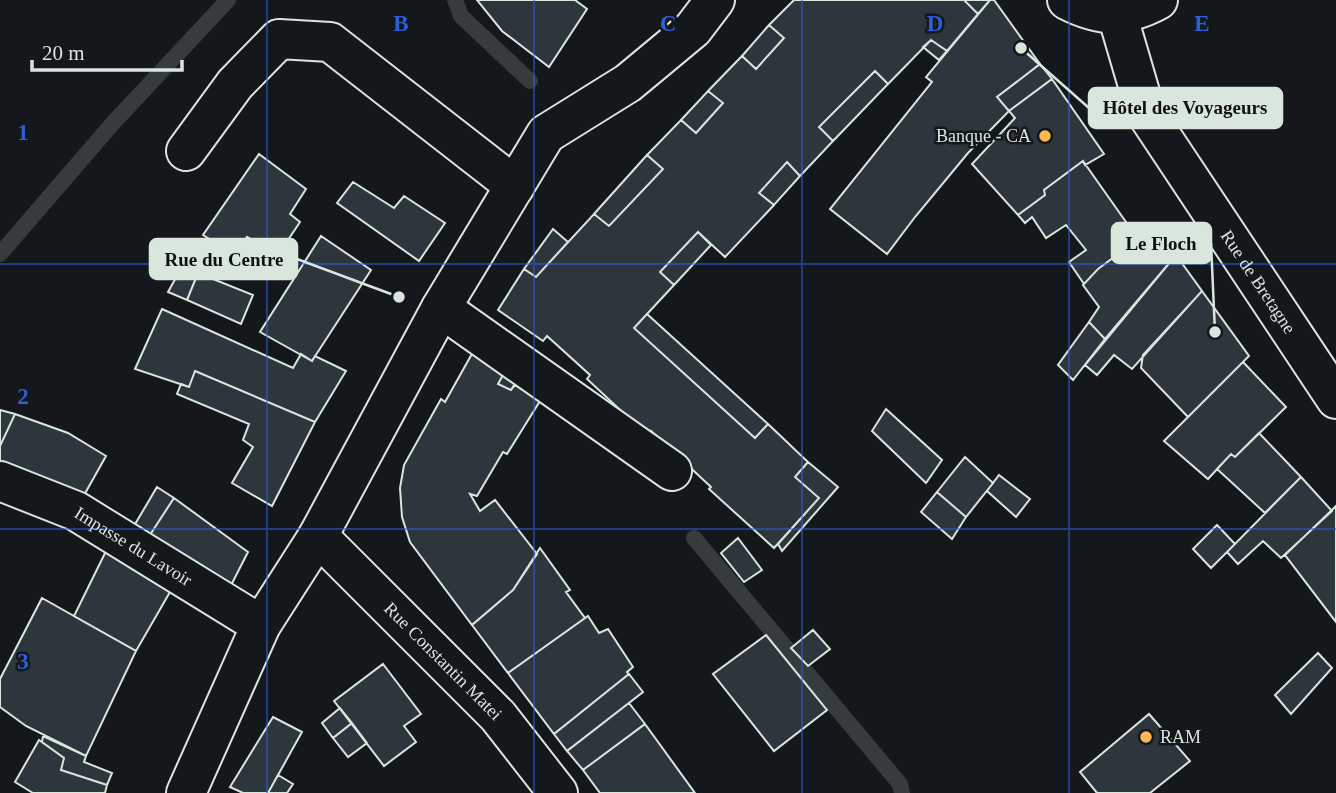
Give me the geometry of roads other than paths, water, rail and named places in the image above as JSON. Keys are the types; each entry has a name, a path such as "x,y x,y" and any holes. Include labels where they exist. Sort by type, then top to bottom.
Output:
{"street":[{"path":"186,793 261,625 318,536 440,307 546,134 628,83 693,29 715,0"},
{"path":"1067,0 1091,11 1117,14 1141,9 1158,0"},
{"name":"Rue de Bretagne","path":"1117,14 1146,113 1336,399"},
{"path":"186,151 235,84 279,39 330,42 515,186"},
{"path":"440,307 673,471"},
{"name":"Impasse du Lavoir","path":"0,481 76,511 261,625"},
{"name":"Rue Constantin Matei","path":"318,536 498,716 558,793"}],"waterway":[{"path":"0,254 113,123 228,0"},
{"path":"455,0 461,16 530,81"},
{"path":"694,538 900,784 902,793"}],"place":[{"name":"Hôtel des Voyageurs","path":"1021,48"},
{"name":"Banque - CA","path":"1045,136"},
{"name":"Rue du Centre","path":"399,297"},
{"name":"Le Floch","path":"1215,332"},
{"name":"RAM","path":"1146,737"}]}
